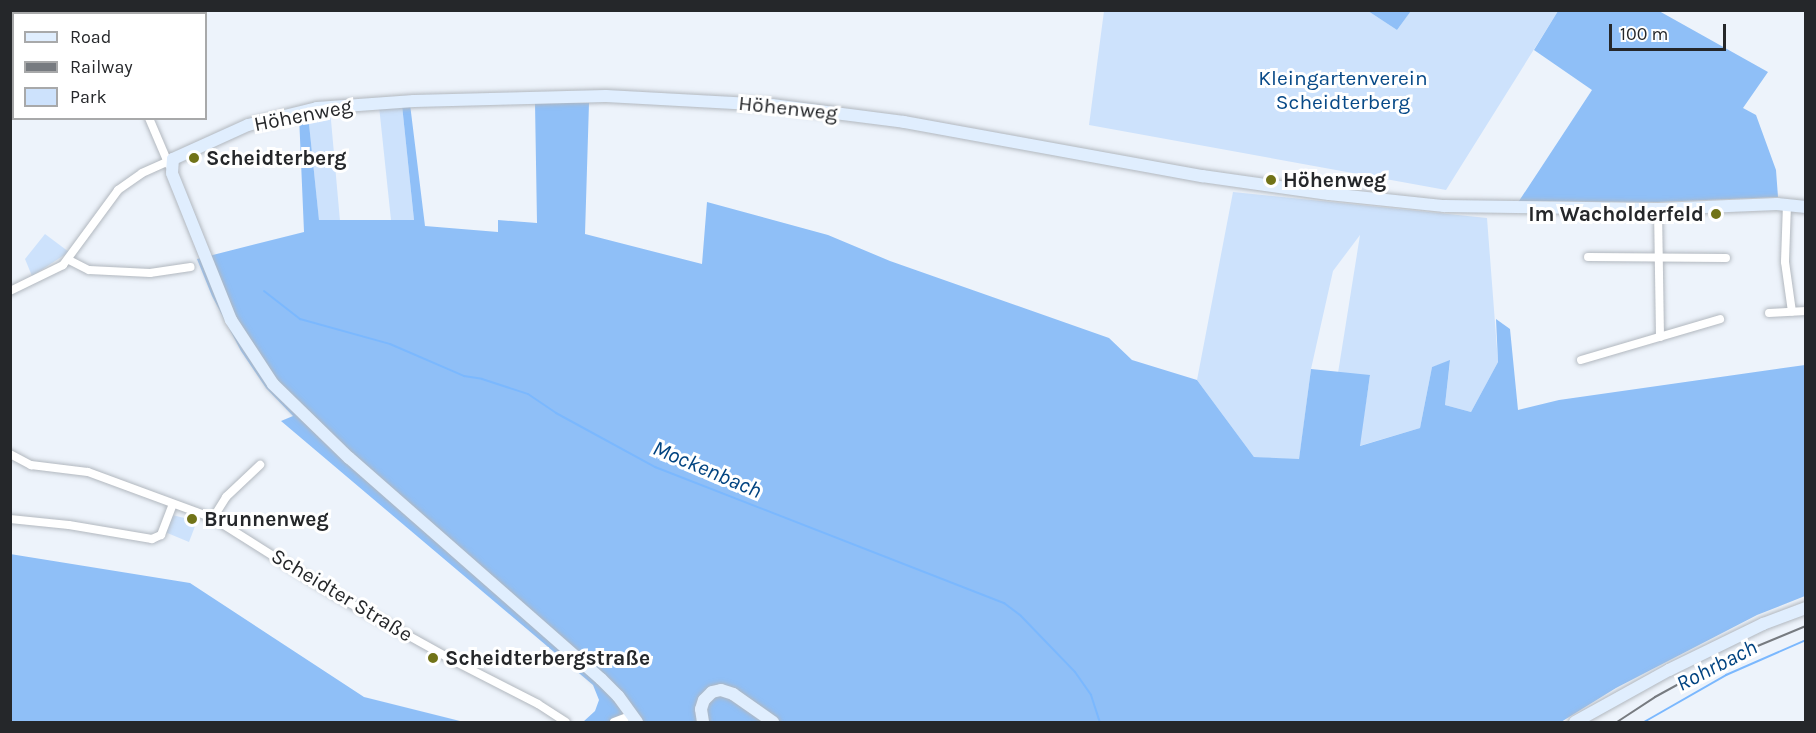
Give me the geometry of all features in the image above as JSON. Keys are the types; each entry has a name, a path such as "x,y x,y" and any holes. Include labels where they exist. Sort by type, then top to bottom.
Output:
{"street":[{"name":"Höhenweg","path":"10,291 56,270 69,260 118,190 133,178 171,164 248,125 332,106 491,99 660,98 772,105 904,122 1105,159 1329,194 1444,206 1658,209 1787,204 1806,207"},
{"path":"150,120 171,164 202,251 231,320 273,384 349,458 601,679 634,720"},
{"path":"1787,204 1785,262 1792,312"},
{"path":"1658,209 1660,337"},
{"path":"1588,257 1726,258"},
{"path":"69,260 84,268 150,273 192,267"},
{"path":"1769,313 1806,311"},
{"path":"1581,360 1720,319"},
{"name":"Scheidter Straße","path":"10,454 31,465 88,472 213,518 335,595 538,704 566,723"},
{"path":"213,518 226,497 260,465"},
{"path":"10,519 69,525 152,539 161,535 172,504"},
{"path":"1575,723 1687,661 1806,608"},
{"path":"703,723 700,709 704,700 712,692 726,691 773,723"},
{"path":"700,709 708,723"},
{"path":"614,723 634,720"}],"green space":[{"name":"Kleingartenverein Scheidterberg","path":"1104,11 1368,11 1397,30 1411,11 1558,11 1446,190 1089,125"},
{"path":"402,105 414,220 391,220 379,106"},
{"path":"330,109 340,221 319,221 308,114"},
{"path":"1233,192 1487,218 1498,362 1471,412 1445,405 1450,361 1432,367 1420,428 1359,446 1370,376 1338,373 1360,235 1333,271 1311,369 1299,460 1254,457 1197,380"},
{"path":"45,234 69,252 32,276 25,259"},
{"path":"172,515 197,521 189,542 165,532"}],"shaded area":[{"path":"1368,11 1411,11 1397,30"},
{"path":"1558,11 1659,11 1768,72 1743,108 1756,115 1776,170 1778,197 1657,202 1519,201 1592,90 1534,50"},
{"path":"535,103 589,103 585,234 702,264 707,202 828,235 890,261 1109,338 1132,360 1197,380 1254,457 1299,459 1311,369 1370,375 1360,446 1420,428 1432,367 1450,360 1445,405 1471,412 1498,362 1496,319 1510,329 1518,410 1559,400 1805,365 1805,596 1757,615 1616,688 1561,722 583,722 595,711 599,700 593,685 281,421 293,416 266,388 241,351 212,296 197,259 304,232 299,115 308,114 319,220 414,220 402,105 410,104 425,226 498,232 498,220 537,223"},
{"path":"10,554 190,583 364,697 464,722 11,722"}],"waterway":[{"name":"Mockenbach","path":"264,291 300,319 390,344 464,376 482,379 528,394 556,413 655,467 1004,603 1021,616 1075,672 1091,695 1100,722"},
{"name":"Rohrbach","path":"1644,722 1726,675 1806,640"}],"railway":[{"path":"1617,722 1655,697 1719,662 1806,626"}],"place":[{"name":"Scheidterberg","path":"194,158"},
{"name":"Höhenweg","path":"1271,180"},
{"name":"Im Wacholderfeld","path":"1716,214"},
{"name":"Brunnenweg","path":"192,519"},
{"name":"Scheidterbergstraße","path":"433,658"}]}
